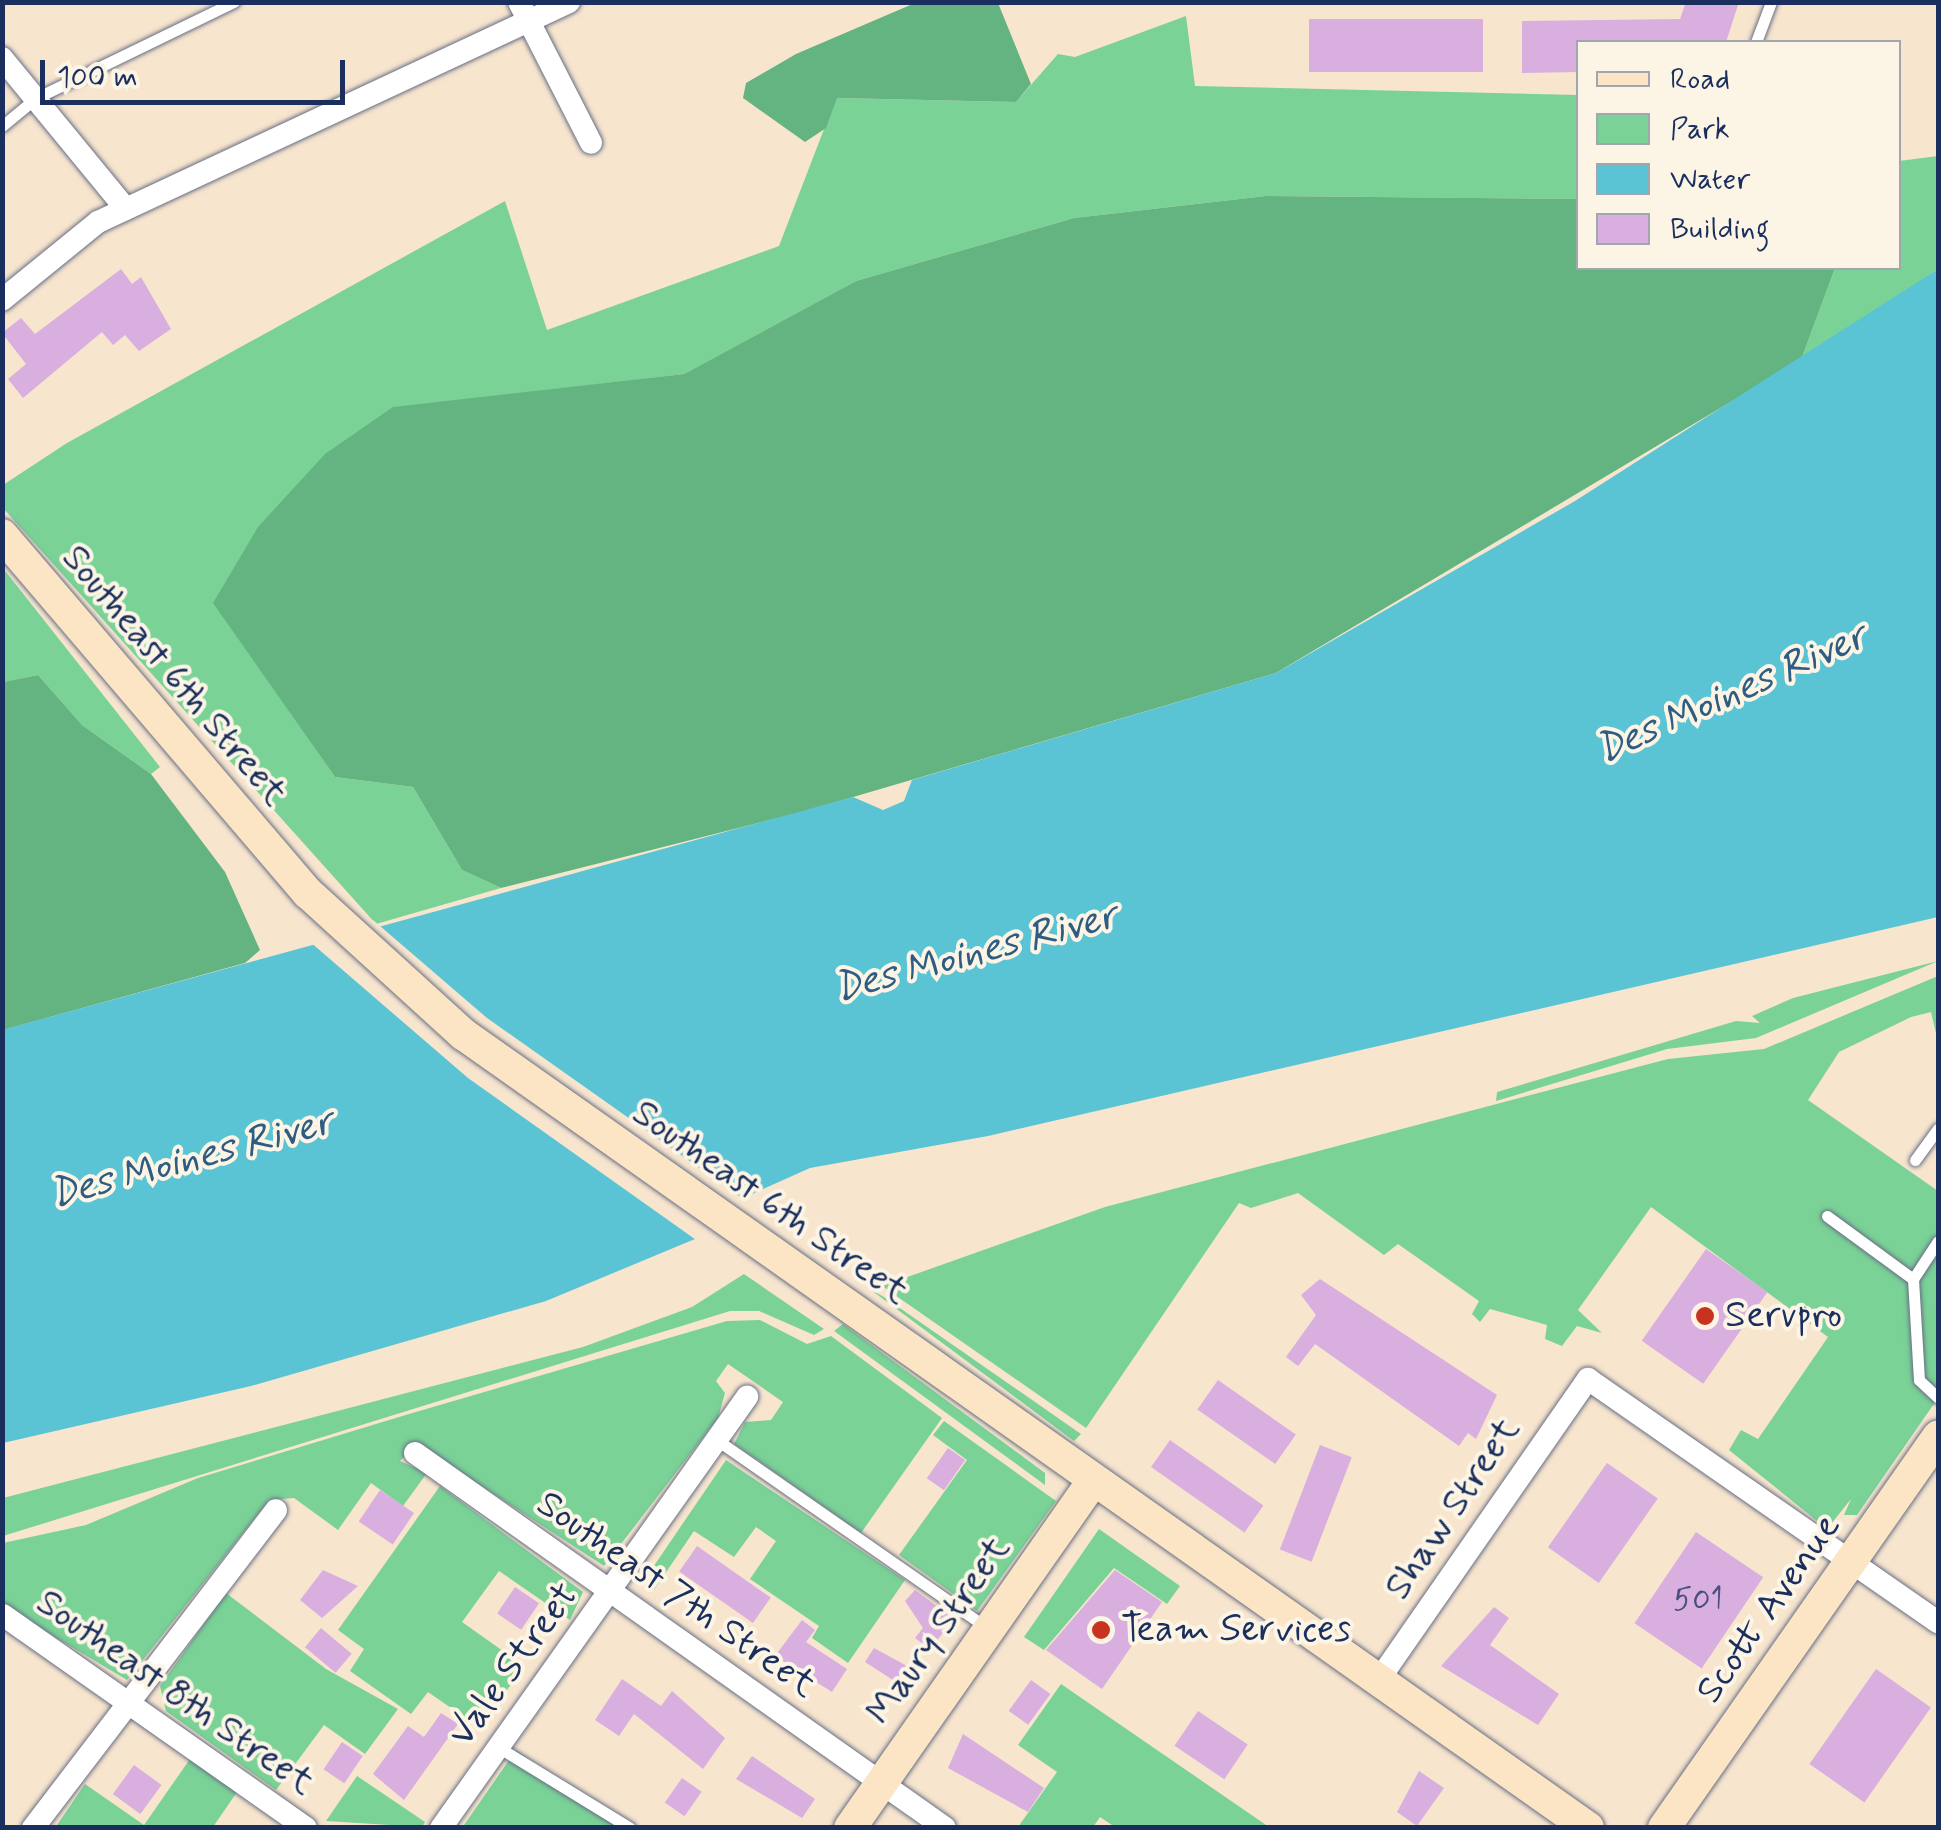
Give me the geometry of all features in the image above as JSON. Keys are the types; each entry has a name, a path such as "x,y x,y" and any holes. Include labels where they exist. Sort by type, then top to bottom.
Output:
{"main road":[{"name":"Southeast 6th Street","path":"2,536 308,893 416,996 1093,1481 1588,1828"},
{"name":"Scott Avenue","path":"1664,1828 1938,1436"},
{"name":"Maury Street","path":"850,1828 1093,1481"}],"street":[{"path":"2,300 126,209 523,11 569,2"},
{"path":"523,11 592,143"},
{"path":"2,58 126,209"},
{"name":"Shaw Street","path":"1378,1681 1588,1379 1852,1562"},
{"name":"Vale Street","path":"442,1828 747,1396"},
{"name":"Southeast 7th Street","path":"415,1454 946,1828"},
{"path":"33,1828 126,1701 276,1510"},
{"path":"1852,1562 1938,1622"},
{"name":"Southeast 8th Street","path":"3,1615 306,1828"}],"lane":[{"path":"2,126 36,98 234,2"},
{"path":"1757,40 1771,2"},
{"path":"1915,1160 1938,1128"},
{"path":"1827,1216 1913,1279"},
{"path":"1938,1241 1913,1279 1919,1380 1938,1398"},
{"path":"716,1440 989,1629"},
{"path":"498,1747 630,1828"}],"green space":[{"path":"915,3 998,3 1031,84 1016,102 837,98 826,128 805,142 743,98 746,83 796,54"},
{"path":"1186,16 1195,86 1576,95 1576,199 1266,196 1074,218 856,281 684,374 548,390 214,603 335,777 413,787 462,870 501,888 376,924 3,508 3,485 67,443 505,201 547,330 779,246 836,98 1016,102 1058,54 1075,57"},
{"path":"1938,156 1938,269 1801,360 1834,270 1901,270 1901,161"},
{"path":"1266,196 1576,199 1576,270 1834,270 1801,360 1276,673 802,812 501,888 462,870 413,787 335,777 213,603 258,527 325,454 393,407 684,374 856,281 1074,218"},
{"path":"2,567 160,767 151,774 82,725 38,675 3,682"},
{"path":"38,675 82,725 151,774 225,872 260,950 245,963 3,1030 3,682"},
{"path":"1938,961 1756,1038 1667,1049 1496,1101 1497,1092 1736,1021 1760,1023 1752,1016 1793,998"},
{"path":"1938,976 1938,1042 1931,1012 1911,1017 1839,1052 1808,1100 1938,1191 1938,1398 1857,1515 1844,1515 1851,1499 1827,1529 1729,1450 1741,1430 1758,1439 1828,1337 1651,1207 1578,1310 1602,1333 1577,1326 1562,1346 1545,1339 1547,1325 1490,1309 1480,1322 1472,1314 1479,1301 1398,1244 1384,1255 1298,1193 1251,1208 1239,1203 1086,1428 882,1286 1105,1207 1668,1059 1764,1049"},
{"path":"744,1274 824,1329 814,1335 759,1311 730,1311 3,1536 3,1498 583,1347 692,1307"},
{"path":"871,1290 884,1297 1081,1434 1074,1441"},
{"path":"760,1320 807,1344 831,1336 942,1418 861,1533 734,1444 745,1422 771,1420 783,1402 728,1364 716,1381 725,1393 718,1418 604,1566 417,1444 400,1461 427,1473 403,1506 371,1483 338,1530 294,1498 269,1500 127,1680 3,1606 3,1543 86,1525 198,1478 409,1414 727,1321"},
{"path":"843,1324 1045,1473 1045,1485 834,1331"},
{"path":"944,1421 1056,1501 977,1611 899,1555 967,1460 933,1435"},
{"path":"726,1460 905,1580 848,1663 812,1638 819,1626 750,1579 776,1541 756,1527 734,1557 694,1531 654,1590 643,1582"},
{"path":"440,1486 583,1592 570,1620 499,1571 462,1622 524,1666 480,1728 428,1692 411,1714 350,1671 364,1649 338,1630"},
{"path":"1099,1529 1180,1586 1167,1604 1114,1568 1044,1650 1024,1637"},
{"path":"226,1593 326,1669 398,1709 365,1754 324,1725 276,1790 166,1711 160,1686"},
{"path":"1061,1684 1269,1827 1115,1827 1100,1817 1093,1827 1018,1827 1057,1772 1018,1745"},
{"path":"516,1750 623,1827 462,1828"},
{"path":"190,1759 237,1792 213,1827 55,1828 85,1784 144,1825"},
{"path":"357,1776 425,1822 422,1827 326,1821"}],"water":[{"name":"Des Moines River","path":"1938,269 1938,917 988,1136 810,1168 754,1193 695,1239 546,1301 251,1386 3,1443 2,1030 853,797 883,810 904,801 912,780 1276,673 1575,501"}],"pier":[{"path":"373,920 487,1018 749,1203 699,1242 468,1078 309,941"}],"building":[{"path":"1686,2 1739,2 1727,40 1576,40 1576,72 1522,73 1522,21 1680,19"},
{"path":"1309,19 1483,19 1483,72 1309,72"},
{"path":"121,269 132,284 141,277 171,329 139,351 125,335 113,345 102,332 23,398 8,379 26,364 2,333 21,318 35,334"},
{"name":"Servpro","path":"1706,1249 1767,1292 1703,1384 1642,1341"},
{"path":"1320,1279 1497,1395 1476,1439 1468,1433 1459,1446 1315,1344 1298,1366 1286,1357 1316,1315 1301,1295"},
{"path":"1218,1380 1296,1434 1275,1464 1197,1409"},
{"path":"1170,1440 1263,1505 1244,1532 1151,1467"},
{"path":"1320,1445 1352,1457 1312,1562 1280,1550"},
{"path":"948,1448 965,1460 944,1490 927,1478"},
{"path":"1607,1463 1658,1499 1599,1583 1548,1547"},
{"path":"380,1490 414,1513 393,1544 359,1522"},
{"path":"1696,1532 1763,1577 1702,1668 1634,1623"},
{"path":"697,1546 771,1598 753,1623 679,1571"},
{"path":"323,1570 358,1586 322,1618 300,1600"},
{"name":"Team Services","path":"1115,1570 1162,1602 1102,1689 1046,1650"},
{"path":"515,1587 539,1603 521,1630 497,1614"},
{"path":"915,1590 954,1619 930,1649 915,1638 923,1628 905,1601"},
{"path":"1494,1607 1509,1618 1490,1645 1559,1694 1538,1725 1441,1666"},
{"path":"802,1620 815,1630 806,1642 847,1669 832,1692 775,1656"},
{"path":"321,1628 352,1654 336,1673 305,1647"},
{"path":"874,1648 907,1666 896,1682 865,1662"},
{"path":"1876,1669 1931,1707 1864,1802 1809,1764"},
{"path":"622,1679 661,1706 672,1691 725,1738 703,1769 634,1714 619,1736 595,1720"},
{"path":"1031,1680 1050,1694 1028,1725 1009,1711"},
{"path":"1198,1711 1248,1745 1224,1779 1175,1746"},
{"path":"441,1713 458,1724 404,1800 373,1774 408,1726 424,1737"},
{"path":"963,1734 1044,1788 1028,1812 948,1768"},
{"path":"342,1742 363,1756 344,1783 324,1769"},
{"path":"752,1756 815,1799 802,1818 736,1779"},
{"path":"134,1765 162,1785 140,1814 113,1794"},
{"path":"1419,1771 1444,1788 1417,1826 1397,1812"},
{"path":"682,1778 702,1792 684,1816 665,1803"}],"place":[{"name":"Servpro","path":"1705,1316"},
{"name":"Team Services","path":"1101,1630"}]}
